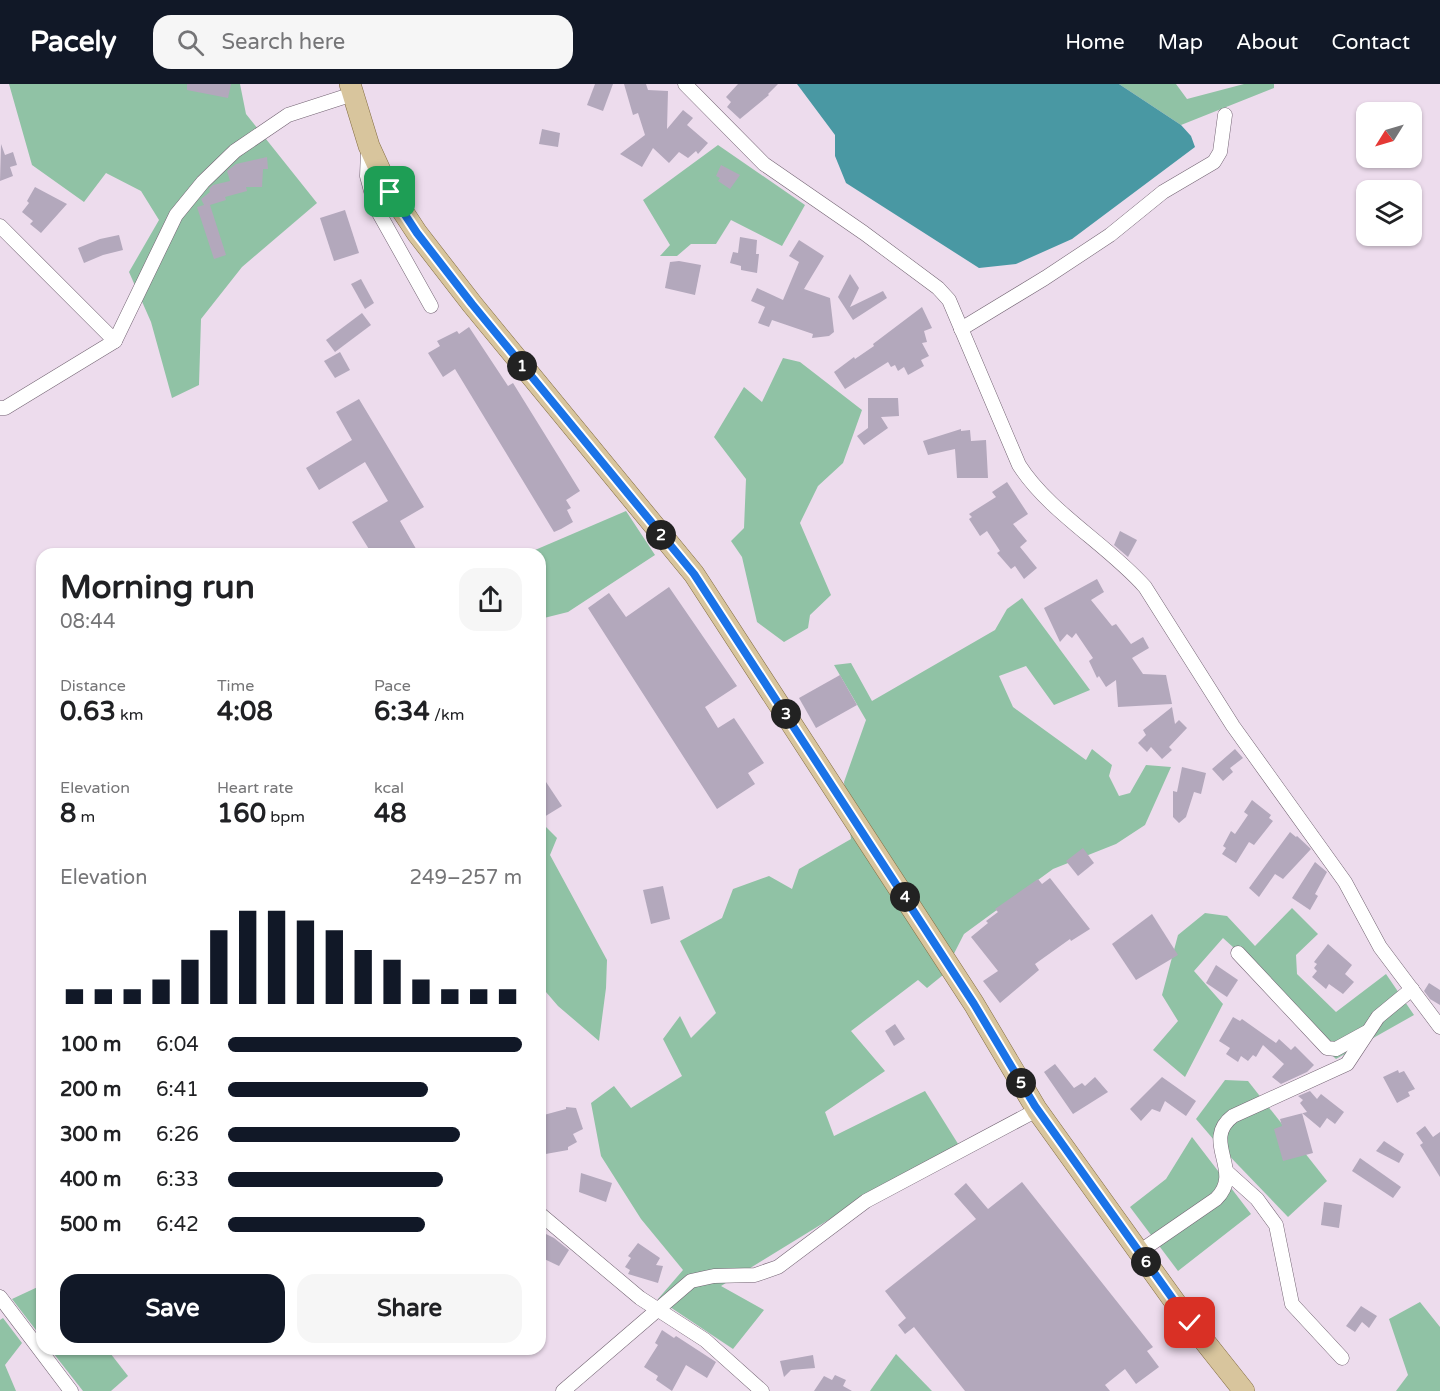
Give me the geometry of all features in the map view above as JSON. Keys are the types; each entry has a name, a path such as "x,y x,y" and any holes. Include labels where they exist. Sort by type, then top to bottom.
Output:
{"main road":[{"path":"352,89 369,146 390,192 417,233 486,321 694,574 962,985 1037,1110 1190,1323 1244,1391"}],"street":[{"path":"685,84 764,164 864,233 938,288 949,300 1019,465 1029,479 1131,571 1145,587 1233,726 1345,882 1380,947 1440,1027"},
{"path":"0,408 5,408 115,341 176,215 203,182 235,151 288,115 352,89"},
{"path":"961,329 1045,278 1110,235 1163,192 1214,162 1220,152 1225,115"},
{"path":"369,146 367,176 375,206 431,306"},
{"path":"0,226 115,341"},
{"path":"1238,953 1327,1048 1336,1049 1367,1032"},
{"path":"1139,1252 1216,1199 1225,1188 1227,1172 1219,1136 1225,1122 1233,1116 1341,1068 1352,1058 1378,1017 1412,989"},
{"path":"563,1391 691,1281 698,1278 755,1275 778,1267 866,1201 1037,1110"},
{"path":"1227,1172 1257,1199 1276,1226 1292,1304 1342,1358"},
{"path":"546,1219 656,1310 705,1340 762,1391"},
{"path":"0,1297 36,1345"},
{"path":"44,1355 71,1391"}],"green space":[{"path":"9,84 240,84 246,114 317,203 242,267 201,319 199,385 172,398 151,322 129,272 159,220 141,191 106,173 84,202 32,165"},
{"path":"1119,84 1176,84 1187,99 1244,84 1274,84 1274,88 1181,125"},
{"path":"718,145 805,205 782,246 731,220 716,244 691,244 677,256 660,256 670,245 643,200"},
{"path":"783,358 800,362 862,410 843,463 818,486 800,523 831,595 810,615 808,628 784,642 757,622 742,557 731,541 744,528 746,479 714,437 744,387 762,402"},
{"path":"626,511 655,555 568,612 546,618 546,548 540,548"},
{"path":"1022,598 1090,690 1054,705 1026,666 999,676 1013,707 1086,760 1092,749 1112,765 1109,776 1119,796 1130,793 1146,765 1171,767 1145,825 1116,844 1053,869 964,934 943,975 927,988 918,980 851,1031 885,1071 825,1112 834,1136 925,1091 960,1147 856,1203 721,1286 764,1310 733,1349 658,1299 683,1270 641,1219 601,1156 591,1103 614,1086 631,1108 682,1076 663,1039 680,1016 691,1038 716,1013 680,941 722,918 733,889 769,876 792,889 799,869 851,839 844,782 866,720 834,665 851,663 872,701 995,630 1007,609"},
{"path":"546,827 557,838 550,855 607,960 599,1041 558,1006 546,992"},
{"path":"1292,908 1318,934 1296,955 1297,974 1336,1012 1386,974 1414,1015 1336,1059 1276,1002 1266,977 1223,938 1194,971 1223,1004 1185,1077 1153,1050 1178,1021 1162,995 1178,935 1205,913 1227,916 1255,946"},
{"path":"1225,1080 1248,1081 1327,1181 1288,1217 1196,1119"},
{"path":"1192,1137 1251,1214 1178,1271 1130,1207 1166,1179"},
{"path":"36,1288 36,1330 12,1299"},
{"path":"1420,1302 1440,1327 1440,1391 1396,1391 1408,1375 1389,1319"},
{"path":"3,1318 22,1343 5,1365 16,1391 0,1391 0,1320"},
{"path":"896,1354 932,1391 870,1391"},
{"path":"55,1355 112,1355 128,1376 111,1391 83,1391"}],"water":[{"path":"797,84 1119,84 1181,125 1191,136 1195,147 1072,239 1016,264 979,268 846,183 835,156 835,135"}],"building":[{"path":"187,84 231,84 228,98 187,90"},
{"path":"595,84 613,84 603,111 587,105"},
{"path":"624,84 646,84 648,90 668,91 667,129 683,110 693,118 687,125 708,143 698,154 696,151 688,158 679,152 669,163 653,148 642,167 620,154 645,135 638,113 633,115"},
{"path":"738,84 778,84 769,95 740,119 727,107 731,102 726,97"},
{"path":"542,129 560,133 558,147 539,144"},
{"path":"1,144 5,155 13,152 17,165 10,167 13,176 0,181"},
{"path":"267,157 268,169 263,169 262,187 246,187 247,191 225,197 226,200 210,205 226,255 214,259 197,207 204,205 201,199 210,192 209,189 213,185 230,181 227,171 236,164"},
{"path":"721,165 740,175 730,189 718,181 720,178 716,176"},
{"path":"35,187 67,204 41,233 30,224 33,221 22,212 29,203 27,201"},
{"path":"345,210 359,253 334,261 320,218"},
{"path":"119,235 123,250 84,263 78,248 100,239"},
{"path":"740,237 757,240 756,254 759,254 757,273 741,270 741,266 730,263 733,252 738,253"},
{"path":"799,240 824,256 804,289 830,298 834,332 829,336 812,338 813,334 772,320 769,327 758,323 765,307 751,301 757,288 783,300 799,262 789,256"},
{"path":"679,261 701,265 695,295 665,288 670,262"},
{"path":"850,274 859,288 850,307 883,291 887,298 853,320 838,297"},
{"path":"361,279 374,303 365,309 351,284"},
{"path":"922,307 932,328 924,331 927,342 922,343 929,356 921,360 924,366 908,375 904,367 898,371 895,365 891,367 888,362 845,389 834,372 874,346 873,344"},
{"path":"362,313 371,325 335,352 326,340"},
{"path":"469,327 508,386 513,383 580,491 566,500 571,508 567,510 573,522 561,529 554,532 455,369 443,377 428,353 440,346 437,341 457,331 459,334"},
{"path":"340,352 350,370 335,378 324,361"},
{"path":"868,398 898,398 899,416 881,417 888,428 864,445 857,436 868,428"},
{"path":"359,399 424,507 400,521 416,548 368,548 352,522 388,501 365,462 319,490 306,468 352,440 336,412"},
{"path":"961,429 961,431 970,430 971,441 986,440 988,478 957,478 955,449 928,455 923,441"},
{"path":"1007,482 1028,514 1013,524 1027,541 1020,547 1037,568 1024,579 1015,566 1011,569 997,553 1000,551 987,531 980,536 969,519 972,517 969,514 996,497 992,492"},
{"path":"1120,531 1137,540 1128,557 1114,545"},
{"path":"1097,579 1104,592 1091,600 1112,626 1116,624 1131,644 1143,637 1149,648 1132,658 1143,674 1166,675 1172,704 1118,707 1116,680 1106,687 1099,676 1097,678 1089,661 1093,658 1076,633 1072,638 1067,634 1060,642 1044,608"},
{"path":"669,587 737,686 705,707 718,728 734,718 764,763 748,773 755,784 717,809 588,608 609,593 626,617"},
{"path":"840,675 857,705 816,728 799,698"},
{"path":"1172,707 1175,724 1179,720 1187,728 1169,747 1172,750 1162,759 1151,747 1147,752 1138,743 1146,735 1143,730"},
{"path":"1235,749 1243,758 1230,768 1233,772 1223,781 1212,769"},
{"path":"1182,767 1206,773 1201,794 1194,792 1186,817 1179,823 1173,817 1173,791 1177,792"},
{"path":"546,782 562,806 546,816"},
{"path":"1252,800 1271,815 1269,818 1273,821 1254,845 1249,842 1236,863 1222,854 1226,848 1223,846 1231,831 1235,834 1248,815 1244,812"},
{"path":"1290,832 1311,849 1283,879 1275,874 1259,897 1249,888"},
{"path":"1083,848 1094,863 1078,876 1066,861"},
{"path":"1315,862 1327,872 1315,894 1318,896 1310,910 1292,898"},
{"path":"1050,878 1090,929 1071,941 1070,939 1035,964 1039,970 1000,1003 983,981 998,971 971,937 998,912 995,909 1038,879 1042,884"},
{"path":"663,886 670,919 651,924 643,890"},
{"path":"1152,914 1178,955 1136,980 1112,944"},
{"path":"1328,944 1352,965 1345,974 1354,982 1343,994 1329,984 1326,989 1312,977 1317,971 1314,968 1317,964 1314,962"},
{"path":"1216,965 1238,980 1227,997 1206,983"},
{"path":"1429,983 1440,990 1440,1005 1430,999 1424,991"},
{"path":"1233,1017 1240,1021 1242,1019 1276,1043 1279,1039 1291,1050 1295,1046 1314,1065 1307,1072 1281,1084 1272,1077 1284,1064 1263,1045 1256,1057 1253,1055 1248,1061 1241,1056 1238,1062 1226,1054 1230,1048 1219,1041"},
{"path":"895,1024 905,1039 894,1046 885,1031"},
{"path":"1055,1064 1074,1088 1082,1083 1085,1086 1095,1077 1108,1092 1073,1114 1044,1072"},
{"path":"1398,1070 1399,1073 1404,1071 1415,1089 1408,1092 1410,1096 1397,1103 1383,1077"},
{"path":"1162,1077 1196,1101 1186,1116 1165,1101 1160,1112 1152,1109 1141,1121 1130,1109"},
{"path":"1310,1091 1317,1099 1321,1094 1344,1112 1335,1124 1327,1118 1320,1128 1302,1113 1307,1112 1300,1103 1303,1100 1298,1096"},
{"path":"566,1107 576,1108 583,1129 573,1134 577,1142 568,1147 568,1150 546,1154 546,1114 566,1109"},
{"path":"1302,1113 1313,1153 1283,1161 1274,1129 1282,1126 1280,1119"},
{"path":"1425,1126 1433,1137 1440,1132 1440,1177 1420,1145 1423,1143 1416,1133"},
{"path":"1384,1141 1404,1154 1399,1163 1376,1151"},
{"path":"1360,1158 1401,1187 1393,1198 1352,1171"},
{"path":"581,1173 612,1183 606,1202 579,1192"},
{"path":"1022,1182 1153,1347 1147,1351 1159,1367 1136,1384 1125,1369 1105,1385 1110,1391 965,1391 914,1327 905,1334 898,1325 906,1318 885,1291 976,1219 954,1194 966,1183 988,1209"},
{"path":"1324,1202 1342,1205 1339,1228 1321,1225"},
{"path":"546,1234 569,1250 559,1266 546,1260"},
{"path":"638,1243 660,1258 656,1265 663,1266 658,1283 628,1274 630,1270 625,1267 631,1258 628,1256"},
{"path":"1361,1306 1377,1316 1369,1328 1362,1322 1355,1332 1346,1326"},
{"path":"662,1330 674,1338 676,1336 716,1362 707,1378 686,1365 672,1391 656,1380 658,1376 644,1367 658,1345 655,1343"},
{"path":"813,1355 815,1368 791,1370 784,1377 780,1361"},
{"path":"835,1375 846,1380 843,1386 852,1391 814,1391 824,1376 832,1380"}],"route":[{"path":"390,192 417,233 472,304 694,574 974,1004 1035,1106 1190,1323"}]}
